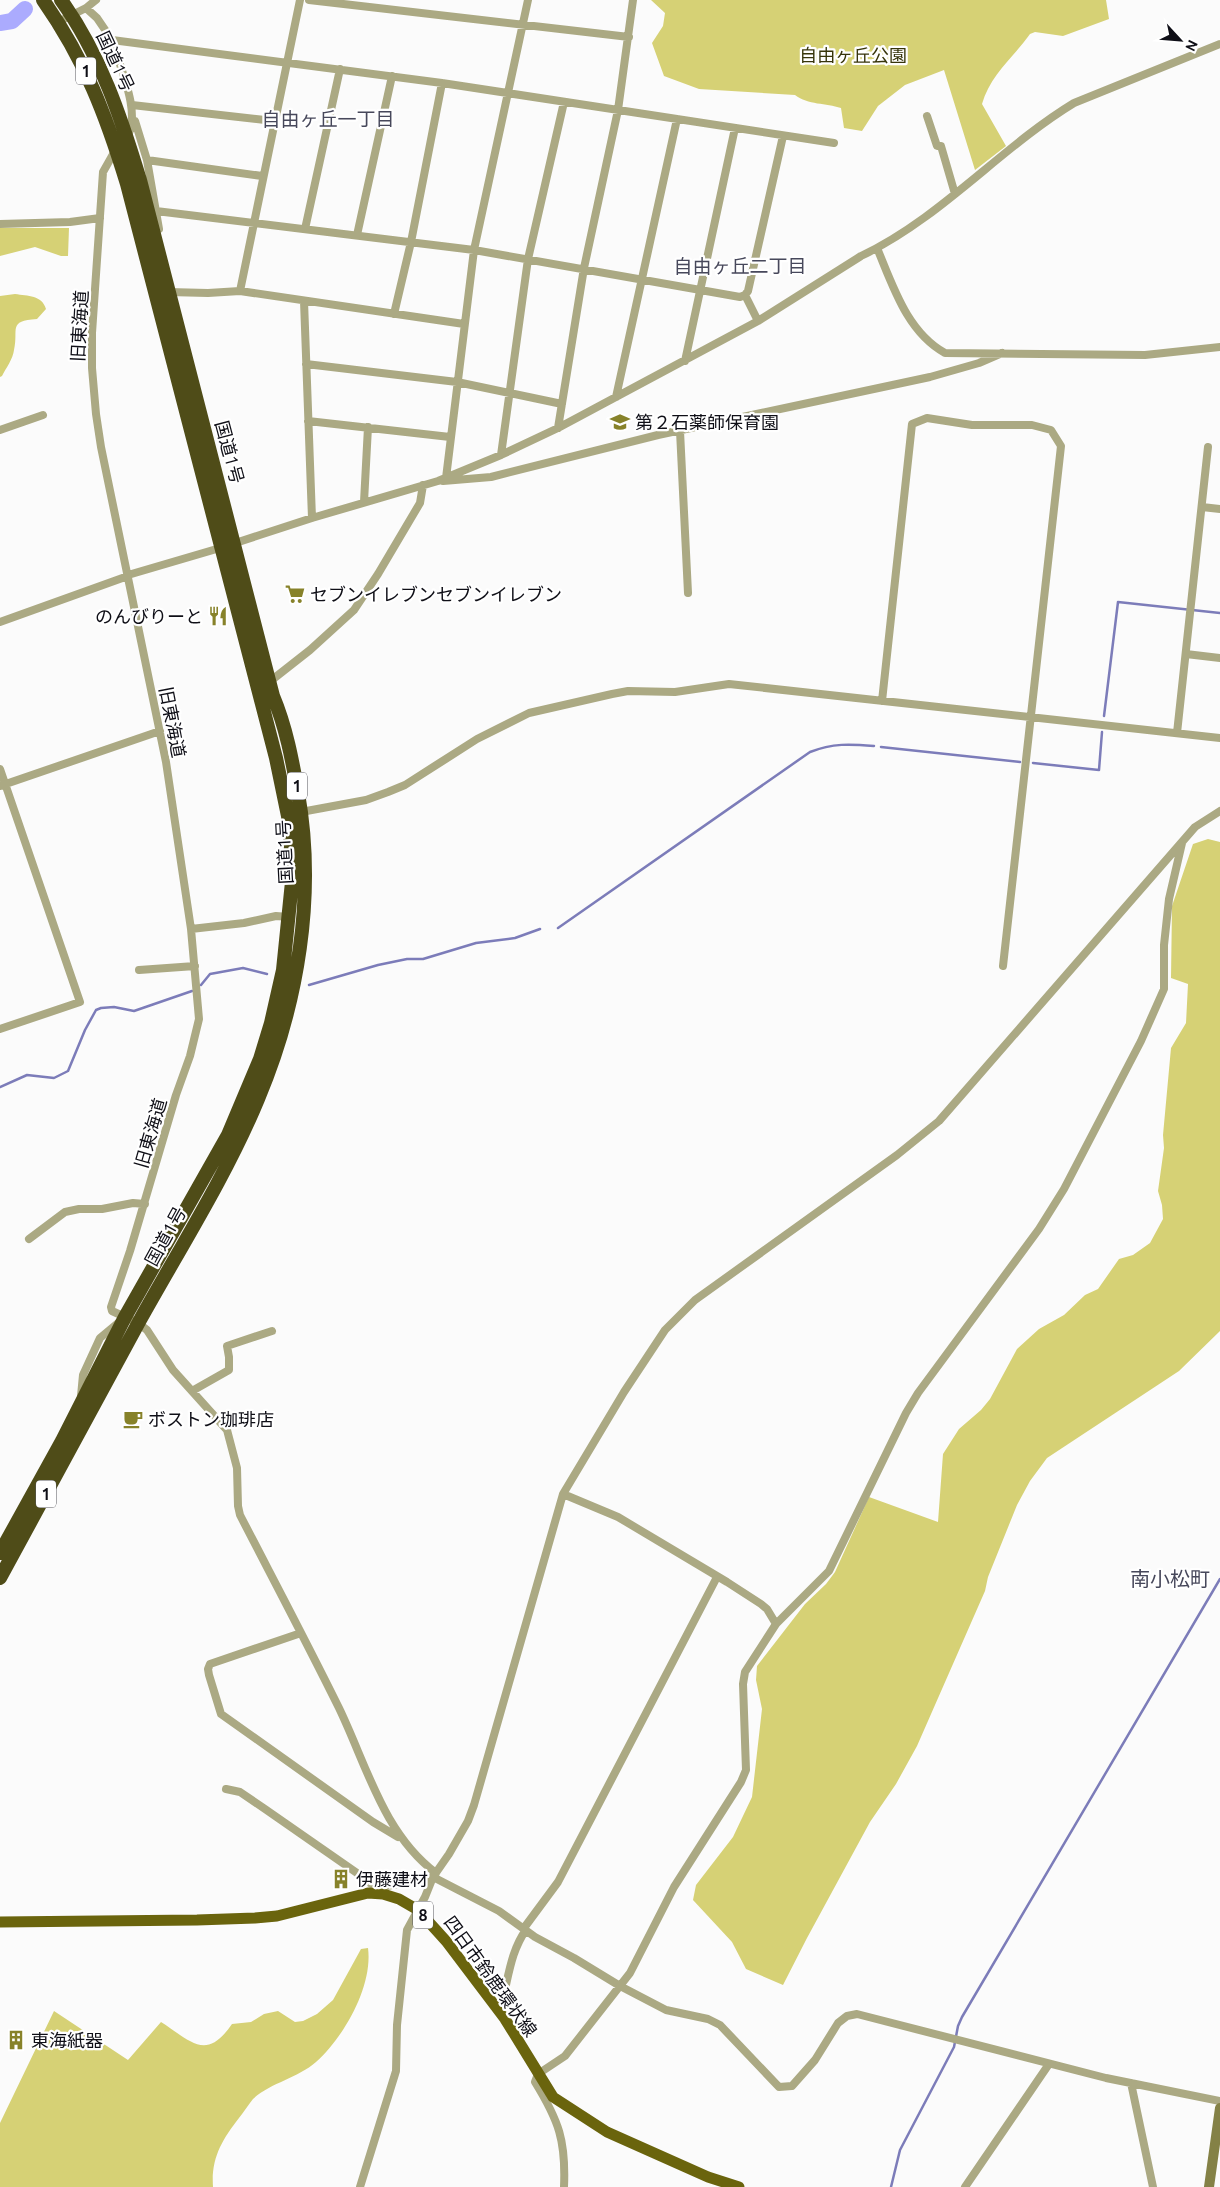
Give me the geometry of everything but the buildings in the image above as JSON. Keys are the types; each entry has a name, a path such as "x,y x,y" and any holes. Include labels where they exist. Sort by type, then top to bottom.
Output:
{"highway":[{"name":"国道1号","path":"0,1553 62,1441 125,1317 228,1135 252,1097 284,1027 300,942 306,879 301,812 287,735 264,686 220,548 196,449 116,148 91,82 76,49 43,0"},
{"name":"国道1号","path":"0,1578 243,1133 283,970 293,872 288,816 235,542 163,269 127,138 103,72 72,15 61,0"}],"main road":[{"path":"0,1922 255,1918 277,1916 368,1893 380,1894"},
{"name":"四日市鈴鹿環状線","path":"380,1894 399,1899 418,1910 440,1934 499,2012 553,2097 607,2132 708,2178 739,2187"},
{"path":"1209,2187 1220,2108"}],"street":[{"path":"58,22 86,8 96,0"},
{"path":"240,290 262,176 300,0"},
{"path":"308,0 629,37"},
{"path":"446,478 474,250 528,0"},
{"path":"558,428 584,268 618,110 633,0"},
{"path":"86,8 97,18 112,40 132,105 134,125 127,138"},
{"path":"112,40 442,83 834,143"},
{"path":"438,481 501,455 558,428 758,321 861,256 877,248 955,194 1052,116 1074,103 1220,44"},
{"path":"305,229 340,69"},
{"path":"358,235 392,76"},
{"path":"394,314 411,242 442,83"},
{"path":"501,455 528,259 564,102"},
{"path":"132,105 274,121"},
{"path":"928,116 937,146 941,146 955,194"},
{"path":"133,117 147,160 163,269"},
{"path":"616,397 676,119"},
{"path":"685,361 736,128"},
{"path":"758,321 746,295 783,136"},
{"name":"旧東海道","path":"125,1317 112,1311 114,1295 145,1204 198,1028 195,966 160,732 100,447 92,368 103,172 108,159 127,138"},
{"path":"147,160 262,176"},
{"path":"156,211 474,250 740,297 746,295"},
{"path":"0,224 70,222 100,218"},
{"path":"877,248 902,308 926,339 945,353 1145,355 1220,347"},
{"path":"168,292 208,293 240,290 464,324"},
{"path":"304,301 312,518"},
{"path":"0,622 128,575 423,484 490,477 680,431 930,377 980,364 1002,353"},
{"path":"306,364 457,382 562,404"},
{"path":"0,430 42,415"},
{"path":"882,701 912,424 927,418 972,425 1032,425 1051,430 1061,446 1003,966"},
{"path":"308,421 450,437"},
{"path":"364,502 368,428"},
{"path":"680,431 688,593"},
{"path":"1177,733 1208,447"},
{"path":"264,686 310,650 354,610 420,504 423,484"},
{"path":"1202,507 1220,509"},
{"path":"1186,654 1220,658"},
{"path":"301,812 366,800 405,785 477,739 512,720 530,713 628,692 675,692 729,684 1220,738"},
{"path":"3,785 160,732"},
{"path":"0,769 3,785 80,1002 0,1029"},
{"path":"360,2187 396,2071 397,2025 407,1930 434,1875 449,1854 474,1805 550,1532 563,1494 624,1392 674,1319 702,1294 897,1155 939,1121 1182,841 1195,827 1220,811"},
{"path":"564,2187 565,2160 562,2140 551,2108 535,2082 538,2074 566,2056 620,1986 640,1954 674,1887 717,1822 745,1775 743,1684 745,1672 776,1624 826,1575 918,1393 1040,1229 1087,1146 1141,1041 1164,989 1164,945 1168,906 1182,841"},
{"path":"190,928 244,923 276,916 289,917"},
{"path":"139,970 195,966"},
{"path":"30,1239 65,1212 79,1209 102,1209 132,1203 145,1204"},
{"path":"80,1403 83,1375 100,1338 125,1317 147,1330 173,1370 227,1430 237,1468 240,1515 339,1709 384,1810 400,1838 434,1875 498,1911 535,1937 666,2010 708,2019 720,2025 730,2033 779,2087 792,2086 815,2060 838,2022 851,2014 869,2016 1049,2064 1220,2102"},
{"path":"192,1391 229,1370 230,1358 227,1346 272,1331"},
{"path":"563,1494 618,1517 717,1577 761,1604 767,1609 776,1624"},
{"path":"499,2012 509,1979 513,1956 525,1929 558,1882 717,1577"},
{"path":"301,1633 210,1664 208,1669 209,1675 221,1714 373,1822 400,1838"},
{"path":"226,1789 240,1792 265,1809 357,1873 374,1886 380,1894 387,1886 434,1875"},
{"path":"965,2187 1049,2064"},
{"path":"1131,2083 1152,2187"}],"green space":[{"name":"自由ヶ丘公園","path":"651,0 1106,0 1109,19 1063,36 1035,32 1030,34 996,75 982,104 1006,146 975,170 944,70 905,85 878,106 862,131 844,128 841,108 835,106 811,102 795,95 699,89 664,76 652,43 663,26 665,13"},
{"path":"0,228 69,228 68,256 61,256 35,247 0,256"},
{"path":"15,294 38,299 44,304 46,309 37,319 18,324 12,357 0,377 0,296"},
{"path":"1208,839 1220,842 1220,1331 1179,1371 1047,1458 1030,1481 1017,1505 988,1577 985,1591 917,1746 896,1784 870,1822 783,1985 746,1969 732,1942 693,1900 696,1885 733,1837 752,1797 762,1709 756,1680 757,1666 805,1604 826,1584 835,1572 869,1497 938,1522 943,1454 959,1429 981,1410 990,1399 1017,1349 1039,1329 1064,1315 1085,1295 1098,1289 1119,1259 1133,1255 1150,1243 1163,1219 1158,1191 1164,1148 1163,1135 1171,1048 1186,1023 1188,984 1171,978 1172,906 1193,844"},
{"path":"368,1948 366,1978 361,1994 337,2039 309,2068 267,2089 253,2099 227,2134 219,2150 214,2167 213,2187 0,2187 0,2123 54,2011 128,2060 161,2022 190,2041 206,2045 223,2036 232,2024 251,2022 264,2014 278,2011 295,2022 303,2021 317,2014 333,2000 361,1949"}],"waterway":[{"path":"0,23 12,21 25,9"},
{"path":"1104,716 1118,602 1220,613"},
{"path":"1033,763 1099,770 1102,732"},
{"path":"558,928 810,752 842,745 874,746"},
{"path":"881,747 1020,762"},
{"path":"309,985 378,965 407,959 423,959 476,943 515,938 540,929"},
{"path":"201,985 210,974 243,968 267,974"},
{"path":"0,1087 27,1075 54,1078 68,1071 85,1030 96,1010 114,1007 134,1011 192,991"},
{"path":"891,2187 900,2150 954,2047 958,2026 962,2017 1220,1579"}],"place":[{"name":"第２石薬師保育園","path":"620,422"},
{"name":"セブンイレブンセブンイレブン","path":"295,594"},
{"name":"のんびりーと","path":"218,616"},
{"name":"ボストン珈琲店","path":"133,1419"},
{"name":"伊藤建材","path":"341,1879"},
{"name":"東海紙器","path":"16,2040"}],"district":[{"name":"自由ヶ丘一丁目","path":"328,119"},
{"name":"自由ヶ丘二丁目","path":"740,266"},
{"name":"南小松町","path":"1170,1578"}]}
